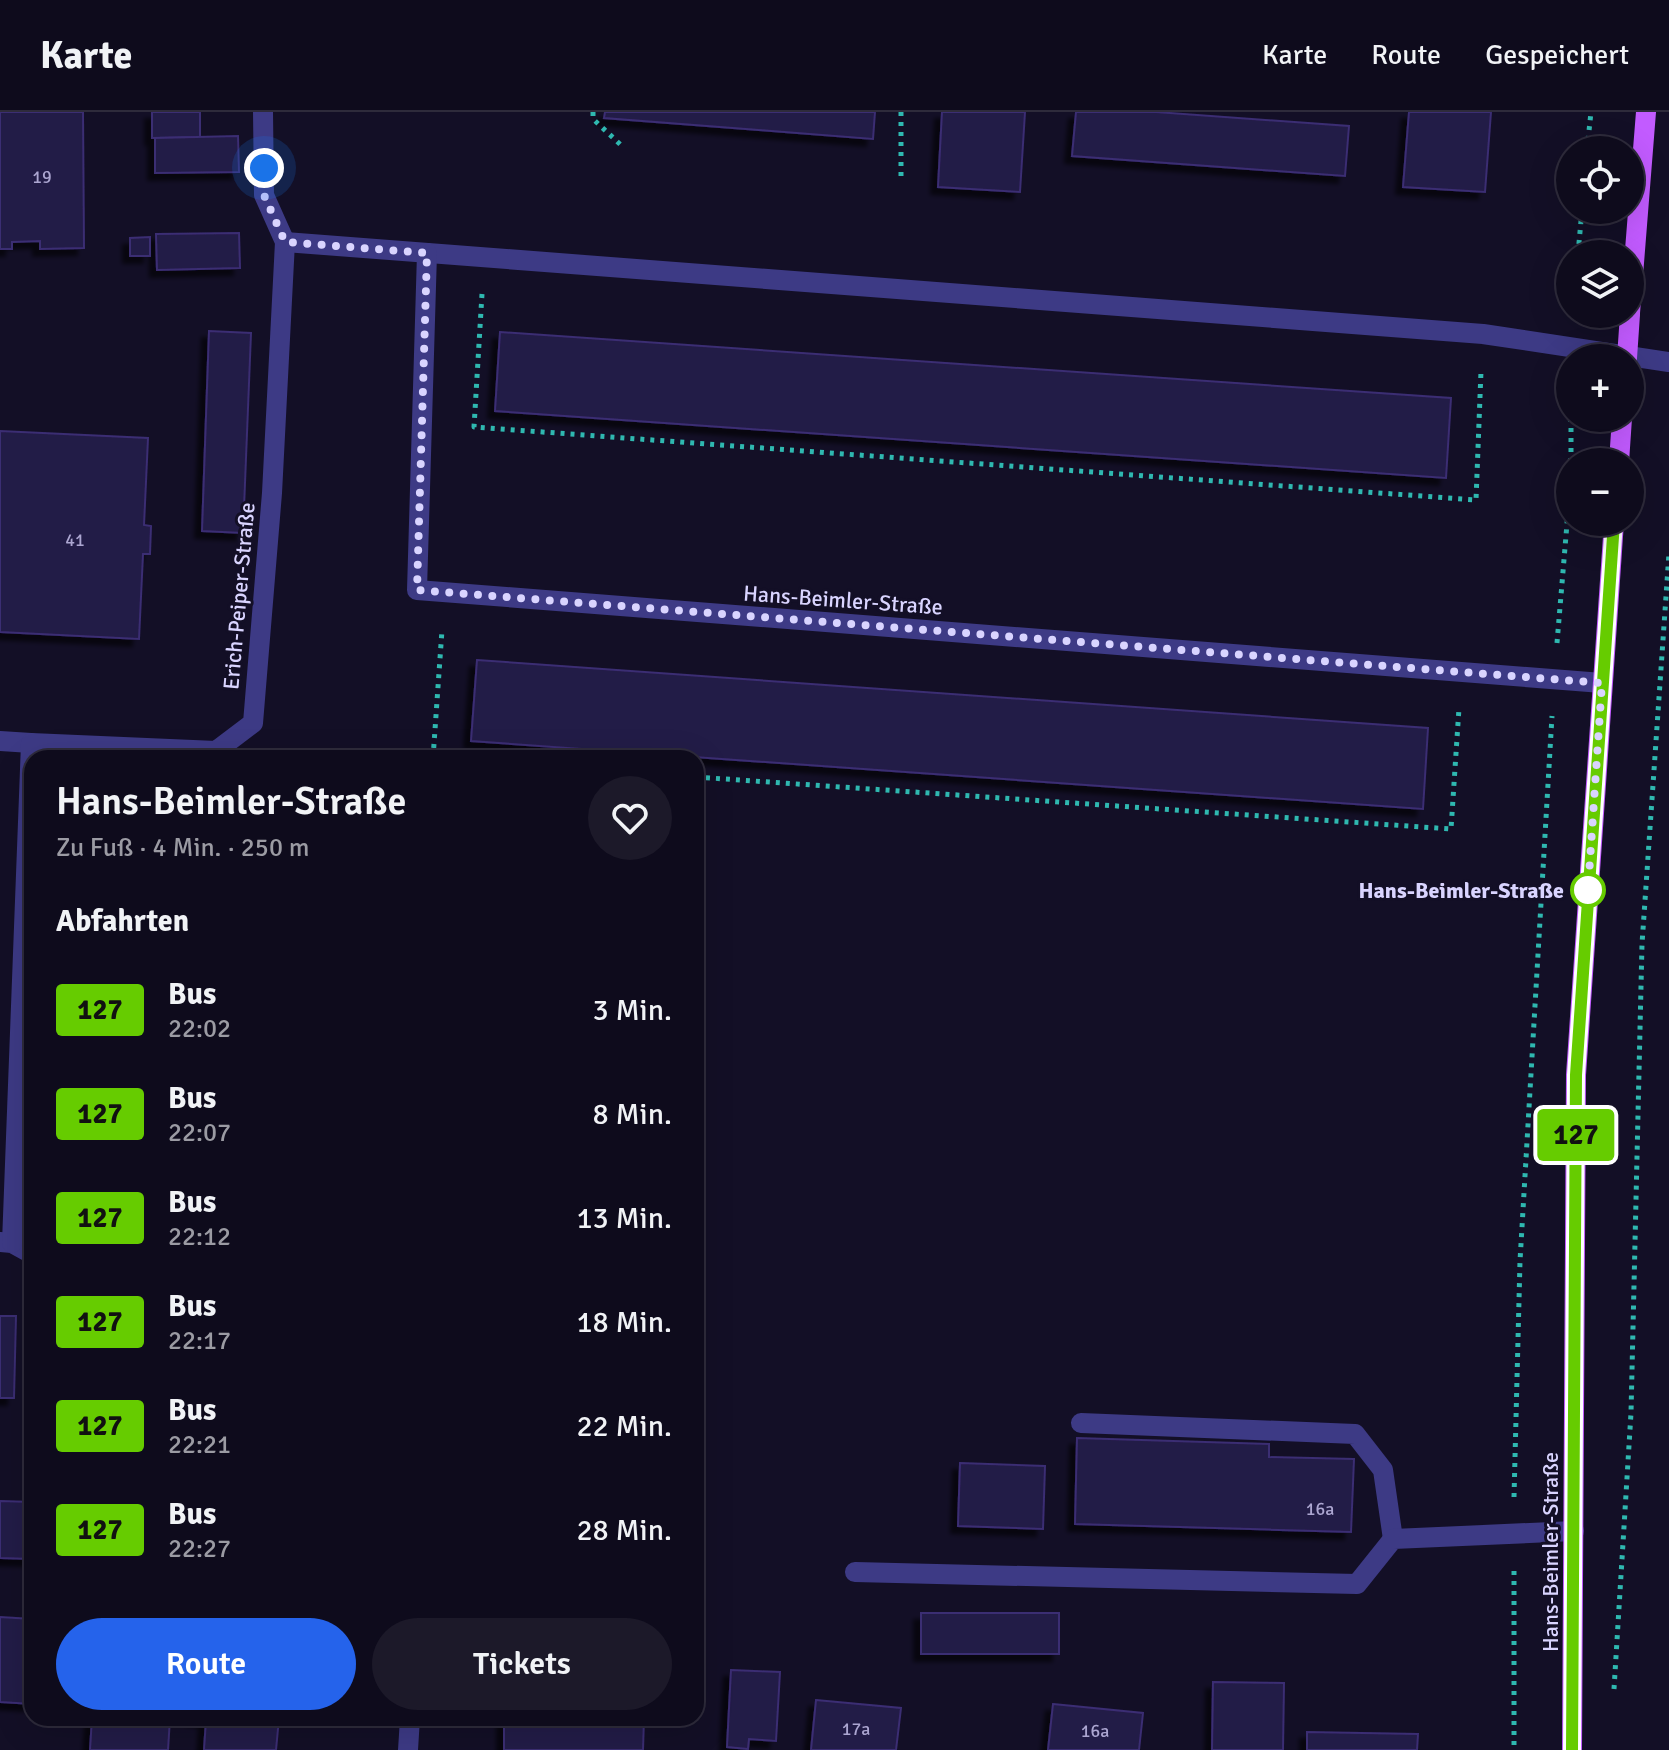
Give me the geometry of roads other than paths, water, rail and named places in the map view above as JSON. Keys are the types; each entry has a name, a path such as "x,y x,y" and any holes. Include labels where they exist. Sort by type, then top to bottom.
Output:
{"main road":[{"path":"1636,240 1646,112"},
{"name":"Hans-Beimler-Straße","path":"1572,1750 1576,1075 1613,536"}],"street":[{"path":"263,112 264,195 285,242 1483,334 1556,345"},
{"name":"Erich-Peiper-Straße","path":"217,750 253,723 272,493 285,242"},
{"name":"Hans-Beimler-Straße","path":"427,253 417,590 1602,683"},
{"path":"1644,358 1669,362"},
{"name":"Erich-Peiper-Straße","path":"0,741 193,750"},
{"path":"31,743 31,750"},
{"path":"6,1242 24,883"},
{"path":"855,1572 1357,1584 1393,1539 1383,1470 1355,1434 1081,1423"},
{"path":"1393,1539 1574,1531"},
{"path":"408,1750 410,1726"}],"place":[{"name":"Hans-Beimler-Straße","path":"1588,890"}]}
